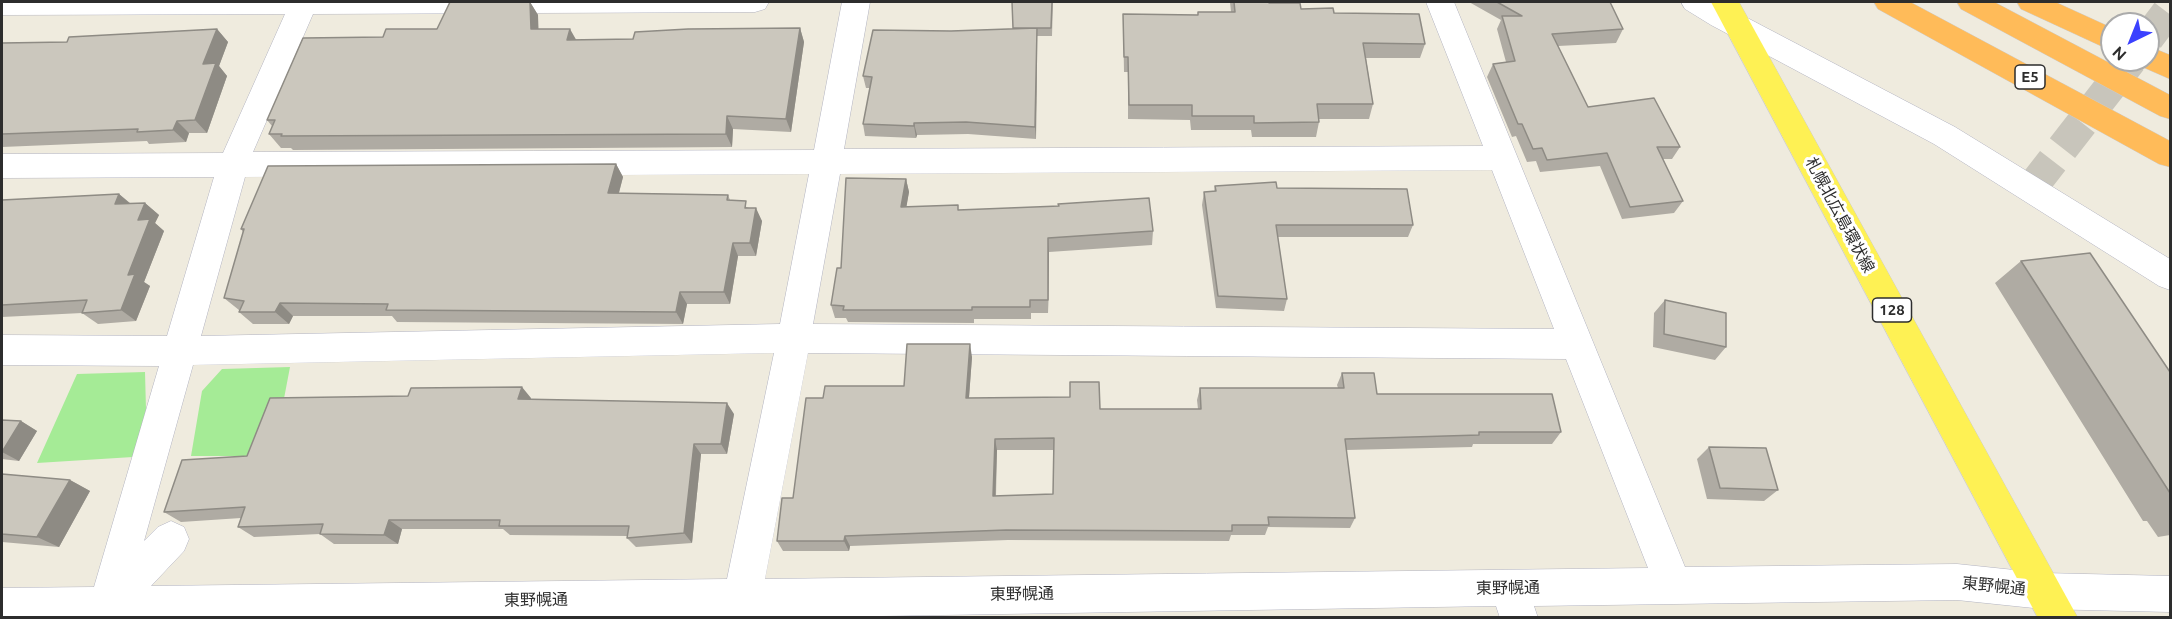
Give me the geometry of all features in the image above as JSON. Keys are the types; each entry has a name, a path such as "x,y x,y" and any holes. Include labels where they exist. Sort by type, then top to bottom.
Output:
{"highway":[{"name":"E5","path":"1888,2 2058,92 2170,155"},
{"name":"E5","path":"1971,2 2170,108"},
{"path":"2031,2 2100,34"},
{"path":"2058,92 2170,163"}],"main road":[{"name":"札幌北広島環状線","path":"1733,15 2051,604"}],"street":[{"path":"2,5 755,2"},
{"path":"739,608 794,338 824,163 856,2"},
{"path":"1440,2 1674,586"},
{"path":"1695,2 1733,15 2022,180 2170,276"},
{"path":"107,606 233,164 304,3"},
{"path":"2,166 1503,158"},
{"path":"2,350 179,351 794,338 1577,344"},
{"path":"107,606 171,539"},
{"name":"東野幌通","path":"2,607 429,610 1514,603 1674,586 1957,582 2051,604 2170,594"}],"green space":[{"path":"290,367 282,409 253,456 191,456 202,391 222,369"},
{"path":"145,372 146,410 133,457 37,463 77,374"}],"building":[{"path":"450,2 530,2 531,29 570,29 567,40 633,39 635,32 688,29 800,28 786,119 727,116 726,134 281,136 282,134 269,134 275,120 267,120 303,38 383,37 386,29 437,29"},
{"path":"1012,2 1052,2 1051,28 1013,28"},
{"path":"1234,2 1300,3 1301,9 1333,8 1334,13 1419,14 1425,44 1363,43 1373,104 1317,104 1319,122 1254,123 1254,116 1192,116 1192,105 1129,105 1128,57 1124,57 1123,14 1198,15 1198,12 1235,12"},
{"path":"1497,2 1610,2 1623,29 1552,34 1588,107 1654,98 1680,147 1657,147 1683,201 1630,207 1607,153 1547,160 1542,148 1533,149 1522,124 1518,124 1493,64 1515,61 1502,16 1522,16"},
{"path":"1037,28 1035,127 966,122 914,123 914,126 863,124 872,77 863,76 873,30 951,31"},
{"path":"217,29 203,64 216,63 195,120 177,121 173,130 137,132 138,129 2,134 2,43 67,42 69,37"},
{"path":"616,164 608,193 728,195 727,200 746,201 745,208 756,208 750,243 733,243 724,292 680,292 676,312 386,310 388,304 280,303 275,312 239,312 244,301 224,298 244,229 241,229 268,166"},
{"path":"846,178 906,179 901,207 958,205 958,210 1059,206 1058,204 1149,198 1153,231 1048,238 1048,300 1030,300 1030,307 972,307 972,310 843,310 844,306 831,305 837,268 841,268"},
{"path":"1276,182 1277,188 1407,189 1413,225 1276,225 1287,299 1218,296 1204,192 1216,191 1215,186"},
{"path":"119,194 115,204 145,203 138,220 150,219 128,275 135,274 121,310 82,313 87,300 2,305 2,200"},
{"path":"2090,253 2170,372 2170,493 2021,261"},
{"path":"1665,300 1726,313 1726,347 1664,334"},
{"path":"907,344 970,344 966,398 1070,397 1070,382 1099,382 1100,409 1201,409 1200,388 1344,388 1342,373 1374,373 1377,394 1552,394 1561,432 1479,432 1479,435 1345,439 1355,518 1268,517 1269,525 1232,525 1232,531 1006,530 845,536 844,541 777,541 782,498 793,498 806,398 823,398 825,386 904,386","holes":["1054,438 1053,494 993,496 995,439"]},
{"path":"522,387 518,399 727,403 721,444 694,444 684,533 627,538 629,526 499,526 500,520 389,520 384,535 320,534 323,524 238,527 245,507 164,512 182,460 247,456 270,398 408,396 411,388"},
{"path":"2,420 21,421 2,452"},
{"path":"1709,447 1766,448 1778,490 1720,488"},
{"path":"2,474 70,480 37,537 2,534"}],"tunnel":[{"path":"2160,22 2170,9"},
{"path":"2033,186 2122,72"}]}
